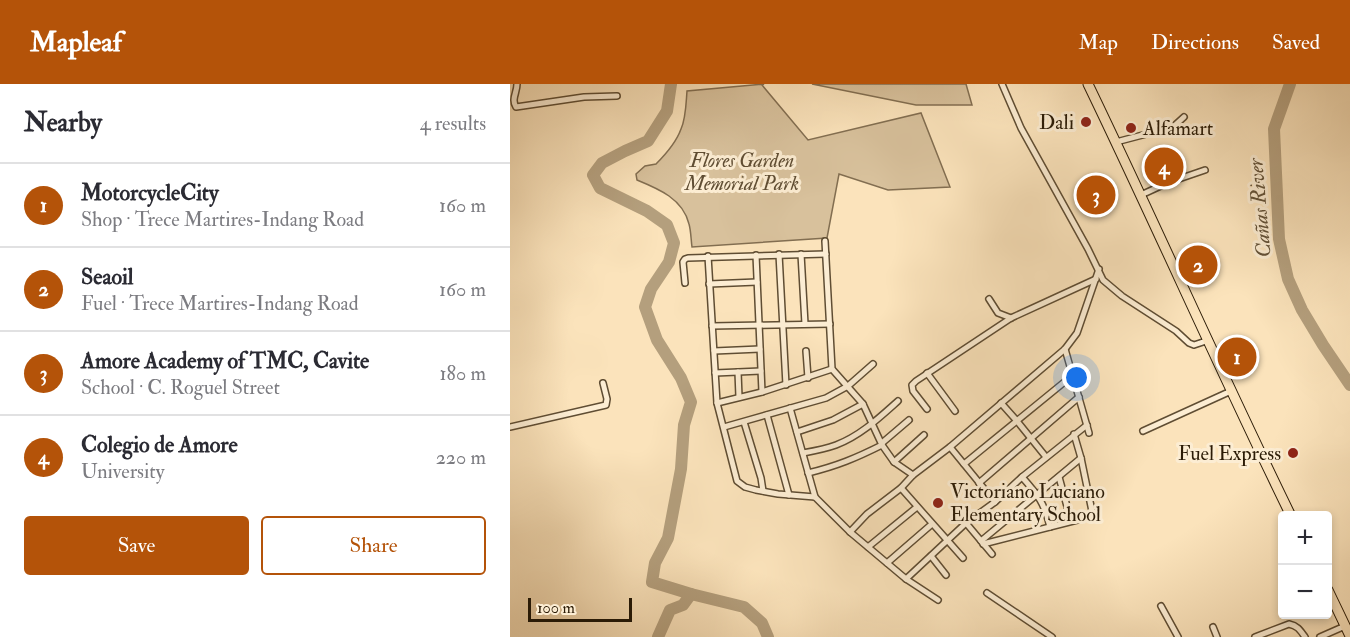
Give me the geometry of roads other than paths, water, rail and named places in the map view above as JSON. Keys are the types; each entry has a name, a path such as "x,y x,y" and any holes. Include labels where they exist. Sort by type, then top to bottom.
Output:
{"main road":[{"path":"1088,84 1289,511"},
{"path":"1332,598 1350,636"}],"street":[{"path":"517,84 513,97 516,107 584,97 617,96"},
{"path":"1002,84 1021,128 1103,280 1173,329 1189,343 1194,345 1209,340"},
{"path":"1116,142 1173,127 1184,117"},
{"path":"1141,195 1205,170"},
{"path":"825,241 832,369 863,404 882,444 894,462 913,476"},
{"path":"779,254 786,384"},
{"path":"801,254 805,324"},
{"path":"685,283 683,262 685,259 708,256 826,254"},
{"path":"756,255 762,392"},
{"path":"708,256 717,403 737,481 745,487 763,491 815,497"},
{"path":"850,532 867,514 1065,349 1077,333 1099,269"},
{"path":"927,409 913,391 912,388 916,381 1011,318 1096,279"},
{"path":"710,284 758,282"},
{"path":"989,299 998,313 1011,318"},
{"path":"712,326 830,324"},
{"path":"714,351 760,349"},
{"path":"1065,349 1089,433"},
{"path":"806,351 808,378"},
{"path":"724,428 826,398 848,386 873,364"},
{"path":"717,403 762,392 832,369"},
{"path":"715,373 761,371"},
{"path":"738,372 739,397"},
{"path":"927,373 955,411"},
{"path":"964,464 1073,375"},
{"path":"510,427 606,405 607,399 603,383"},
{"path":"1143,431 1231,392"},
{"path":"979,483 1079,397"},
{"path":"803,453 836,445 855,436 898,401"},
{"path":"1001,403 1046,457"},
{"path":"797,432 833,420 863,404"},
{"path":"790,408 815,497 850,532 906,579 938,600"},
{"path":"767,415 789,495"},
{"path":"808,472 850,461 882,444 909,420"},
{"path":"744,422 763,491"},
{"path":"906,579 966,523 995,502 1022,477 1087,425"},
{"path":"982,543 1093,516 1074,434"},
{"path":"894,462 924,435"},
{"path":"950,447 995,502"},
{"path":"982,543 1081,458"},
{"path":"1022,477 1038,494 1050,526"},
{"path":"1059,477 1071,521"},
{"path":"901,488 963,558"},
{"path":"868,547 917,507"},
{"path":"966,523 992,554"},
{"path":"887,563 932,524"},
{"path":"931,556 946,575"},
{"path":"987,593 1052,637"},
{"path":"1161,606 1178,637"},
{"path":"1255,637 1289,624 1299,628 1305,637"},
{"path":"1320,637 1345,626"},
{"path":"1213,627 1217,637"}],"waterway":[{"path":"671,84 667,111 648,141 602,163 593,175 600,188 647,211 667,225 674,243 669,262 651,289 645,307 657,340 681,378 691,402 684,425 681,469 668,538 655,563 652,582 744,607 762,623 768,637"},
{"name":"Cañas River","path":"1290,84 1274,129 1279,239 1288,279 1302,310 1350,385"},
{"path":"658,637 670,610 683,605 691,594"}],"place":[{"name":"Dali","path":"1086,122"},
{"name":"Alfamart","path":"1131,128"},
{"name":"Colegio de Amore","path":"1164,167"},
{"name":"Amore Academy of TMC, Cavite","path":"1096,195"},
{"name":"Seaoil","path":"1198,265"},
{"name":"MotorcycleCity","path":"1237,357"},
{"name":"Fuel Express","path":"1293,453"},
{"name":"Victoriano Luciano Elementary School","path":"938,503"}],"park label":[{"name":"Flores Garden Memorial Park","path":"742,172"}]}
